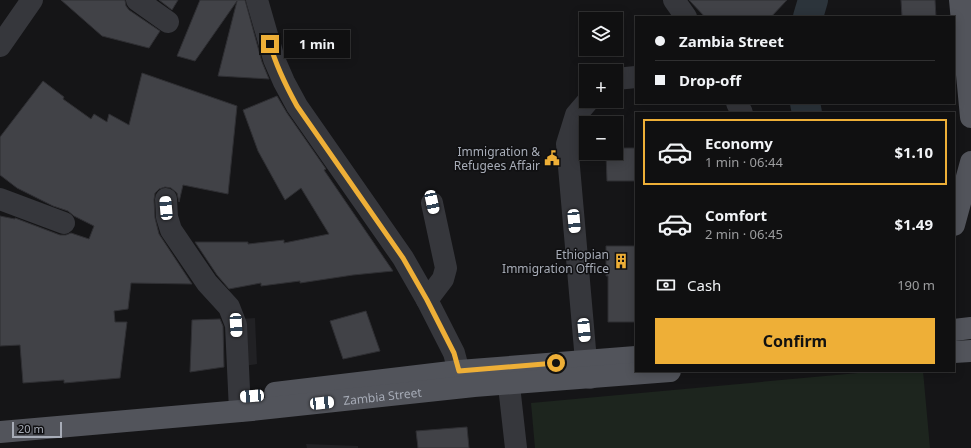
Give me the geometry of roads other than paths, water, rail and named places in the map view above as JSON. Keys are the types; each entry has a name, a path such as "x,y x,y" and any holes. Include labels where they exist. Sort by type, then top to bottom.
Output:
{"main road":[{"path":"960,0 971,117"},
{"path":"955,221 971,162"},
{"path":"955,330 971,328"},
{"path":"955,352 971,351"},
{"name":"Zambia Street","path":"588,369 635,357"},
{"name":"Zambia Street","path":"0,432 461,379 588,369 635,370"},
{"name":"Zambia Street","path":"0,417 240,404"}],"street":[{"path":"0,46 32,0"},
{"path":"138,0 168,22"},
{"path":"257,0 274,59 284,82 297,106 403,258 427,300 454,353 461,379"},
{"path":"674,0 685,16"},
{"path":"623,78 635,77"},
{"path":"582,108 576,115 567,144 588,369"},
{"path":"0,198 64,223"},
{"path":"166,199 167,217 171,230 207,284 229,307 234,317 236,325 240,404"},
{"path":"427,300 443,279 446,268 432,202"},
{"path":"508,376 516,448"}],"waterway":[{"path":"808,16 813,0"},
{"path":"805,104 807,112"}],"place":[{"name":"Immigration & Refugees Affair","path":"552,158"},
{"name":"Ethiopian Immigration Office","path":"621,261"}]}
